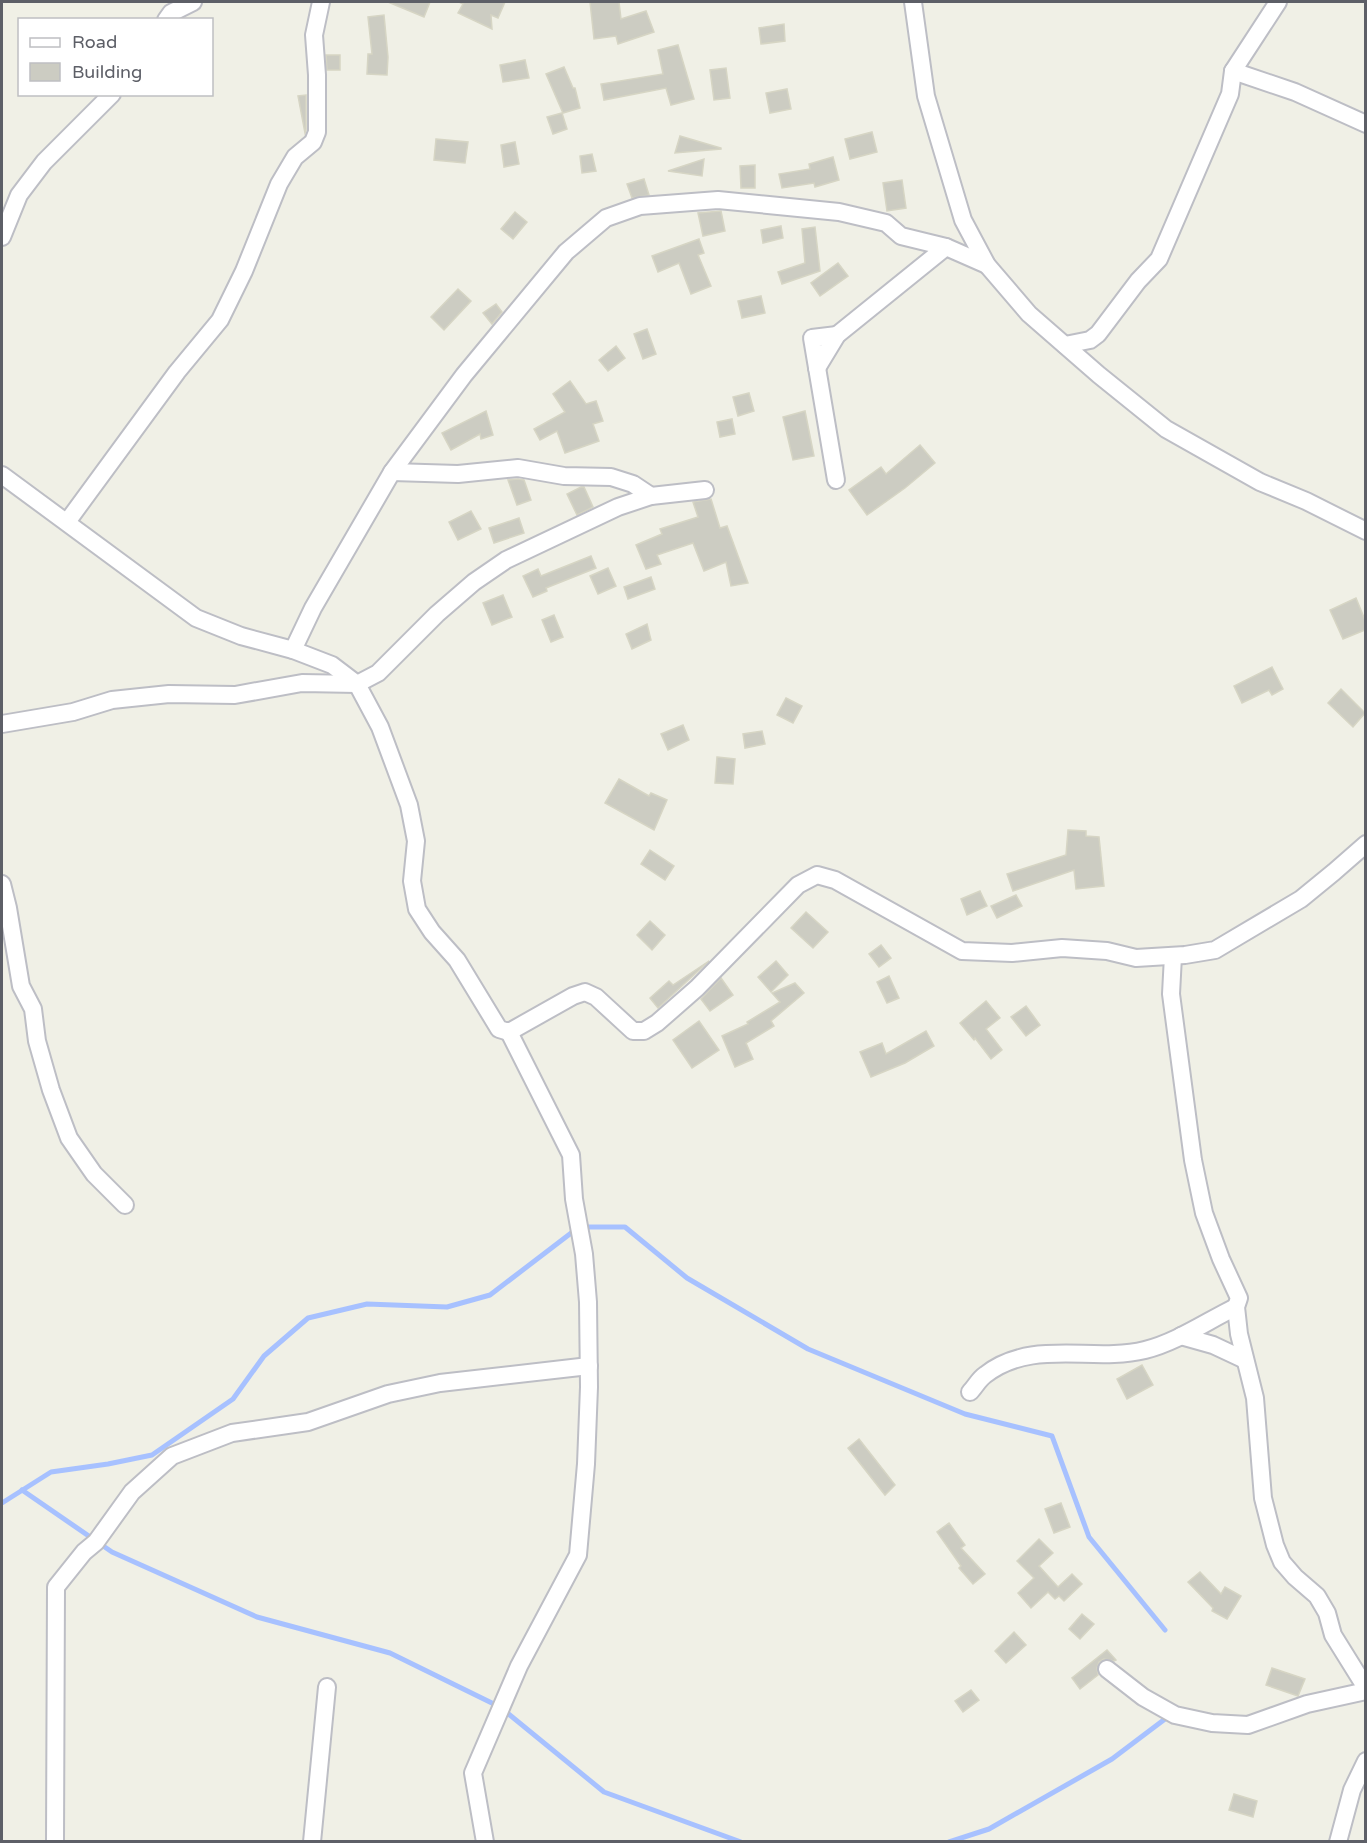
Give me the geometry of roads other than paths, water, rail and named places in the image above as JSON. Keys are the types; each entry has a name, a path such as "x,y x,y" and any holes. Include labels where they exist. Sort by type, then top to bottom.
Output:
{"street":[{"path":"167,18 171,13 193,2"},
{"path":"67,522 177,372 220,320 244,271 279,184 295,157 313,142 317,132 314,35 321,2"},
{"path":"913,2 926,96 963,220 987,266 1029,314 1166,429 1260,482 1306,501 1365,531"},
{"path":"1065,345 1090,340 1098,334 1137,281 1159,259 1230,94 1233,71 1278,2"},
{"path":"1233,71 1294,92 1365,124"},
{"path":"2,237 19,195 38,170 110,96"},
{"path":"293,650 313,608 392,472 464,375 566,252 606,218 640,206 718,200 839,212 886,223 901,236 946,247 987,266"},
{"path":"836,480 812,338 837,335 946,247"},
{"path":"392,472 458,474 518,468 564,476 611,477 633,484 651,496"},
{"path":"2,475 196,618 241,636 293,650 332,665 357,684 380,728 409,805 416,841 412,881 417,909 432,932 457,960 499,1029 509,1032 573,996 585,992 596,997 633,1031 644,1031 657,1023 698,988 798,885 817,875 835,880 962,951 1012,953 1062,948 1107,951 1136,958 1173,956 1215,950 1301,899 1365,844"},
{"path":"2,724 73,712 112,700 169,694 236,695 302,683 357,684 378,673 437,614 474,582 506,560 618,507 651,496 705,490"},
{"path":"2,884 21,986 33,1009 37,1041 51,1090 69,1138 94,1174 125,1205"},
{"path":"1107,1669 1143,1697 1175,1714 1212,1723 1248,1725 1307,1704 1365,1689 1333,1635 1327,1613 1317,1596 1282,1562 1275,1545 1263,1498 1255,1398 1239,1334 1236,1306 1239,1298 1221,1259 1204,1212 1193,1160 1171,994 1173,956"},
{"path":"485,1842 474,1773 519,1666 578,1555 586,1464 589,1366 588,1302 584,1254 574,1199 571,1155 509,1032"},
{"path":"970,1392 984,1376 1007,1361 1039,1353 1110,1355 1146,1350 1181,1335 1236,1306"},
{"path":"1181,1335 1213,1345 1245,1360"},
{"path":"55,1842 56,1587 84,1551 96,1542 132,1492 172,1456 232,1433 308,1422 388,1394 440,1383 589,1366"},
{"path":"312,1842 327,1687"},
{"path":"1338,1842 1352,1790 1365,1761"}],"waterway":[{"path":"2,1503 51,1472 152,1455 233,1399 264,1356 308,1318 367,1304 447,1307 490,1295 579,1227 625,1227 687,1278 808,1349 965,1414 1052,1436 1089,1537 1165,1630"},
{"path":"22,1490 112,1552 257,1617 390,1653 500,1707 604,1792 741,1842"},
{"path":"949,1842 989,1829 1112,1759 1169,1716"}]}
